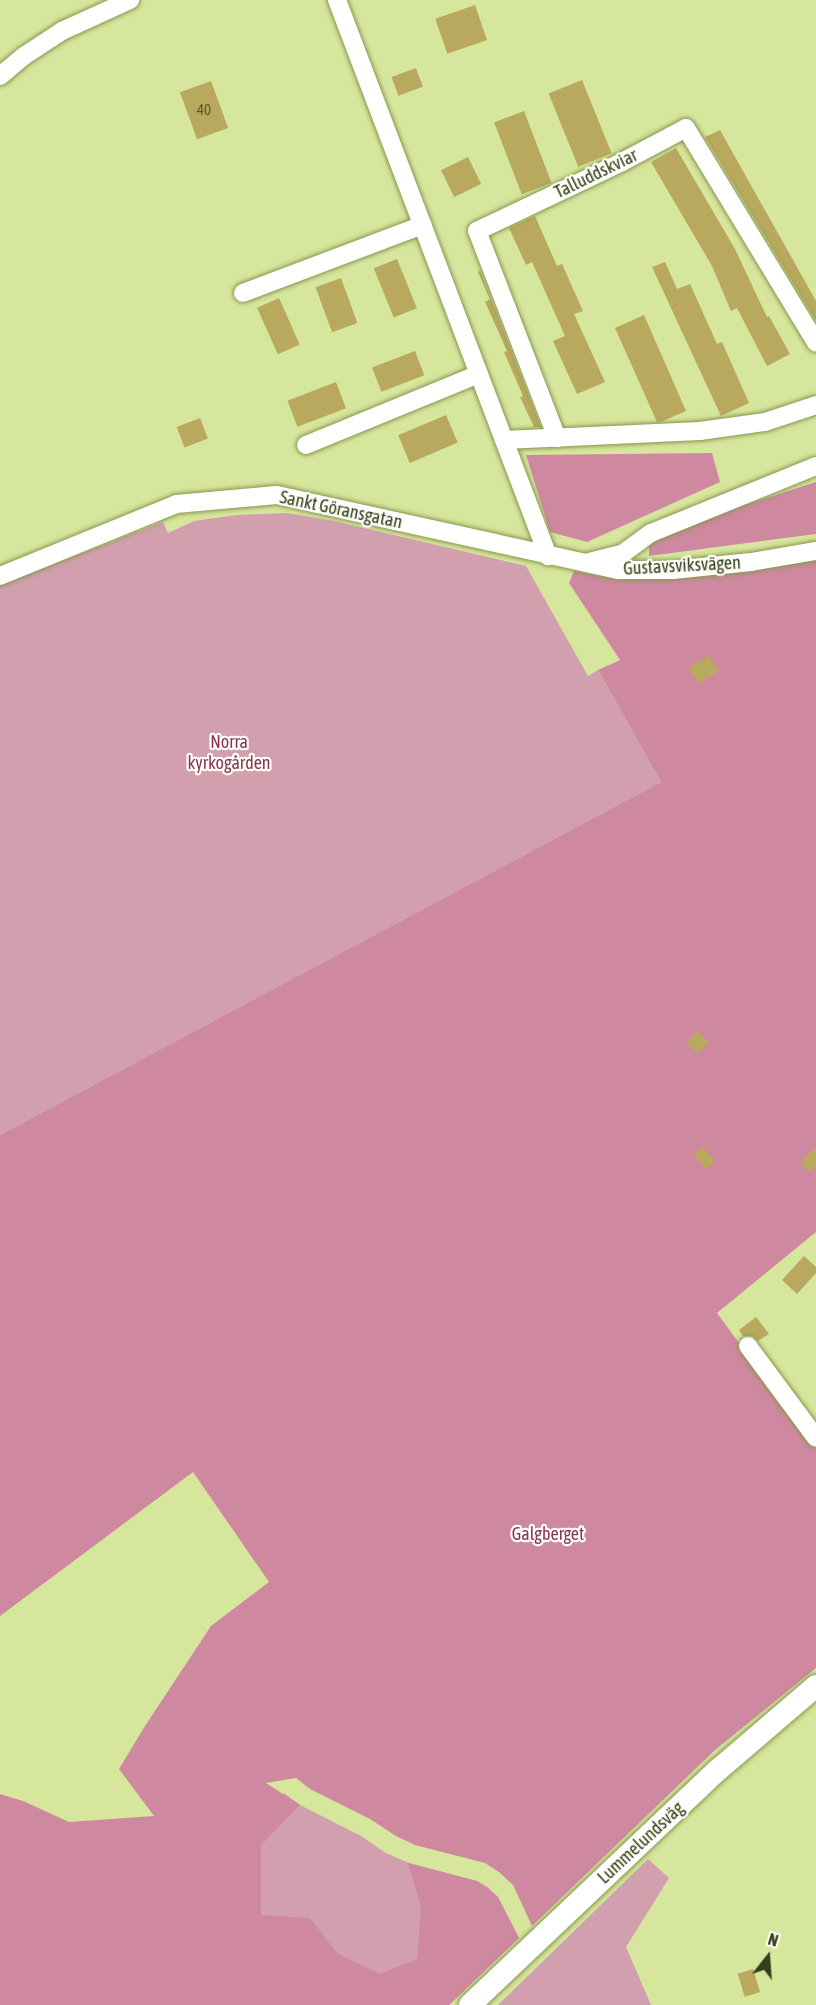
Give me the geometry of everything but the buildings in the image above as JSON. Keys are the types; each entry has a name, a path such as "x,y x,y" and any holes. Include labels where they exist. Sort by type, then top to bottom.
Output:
{"main road":[{"name":"Lummelundsväg","path":"470,2005 718,1770 816,1686"}],"street":[{"path":"0,76 24,56 62,31 130,0"},
{"path":"337,0 548,556"},
{"name":"Talluddskviar","path":"557,438 477,231 622,162 686,128 816,343"},
{"path":"243,293 423,225"},
{"path":"306,445 479,374"},
{"path":"504,440 711,429 765,422 816,405"},
{"path":"582,564 622,554 651,533 816,466"},
{"name":"Sankt Göransgatan","path":"0,576 176,504 277,495 548,556"},
{"name":"Gustavsviksvägen","path":"548,556 582,564 639,572 751,562 816,551"},
{"path":"748,1346 816,1438"}],"green space":[{"path":"712,453 720,482 587,542 550,532 526,455"},
{"path":"816,482 816,534 649,556 649,538 667,530"},
{"name":"Norra kyrkogården","path":"287,513 334,521 526,566 588,676 598,670 661,782 0,1135 0,585 163,522 168,533 194,521 237,515"},
{"name":"Galgberget","path":"816,554 816,1232 717,1313 816,1448 816,1668 715,1750 532,1926 513,1885 485,1863 415,1845 310,1789 296,1778 266,1783 300,1805 261,1845 261,1915 310,1918 338,1954 380,1974 417,1959 421,1907 408,1863 477,1881 498,1897 519,1938 449,2005 0,2005 0,1794 23,1801 69,1822 154,1816 119,1769 211,1626 269,1582 193,1472 0,1616 0,1135 661,782 598,670 620,660 569,583 574,571 621,580"},
{"path":"284,1793 300,1805 361,1836 386,1853 409,1863 477,1881 488,1887 498,1897 519,1938 449,2005 0,2005 0,1911"},
{"path":"648,1859 669,1878 626,1947 651,2005 498,2005"}]}
